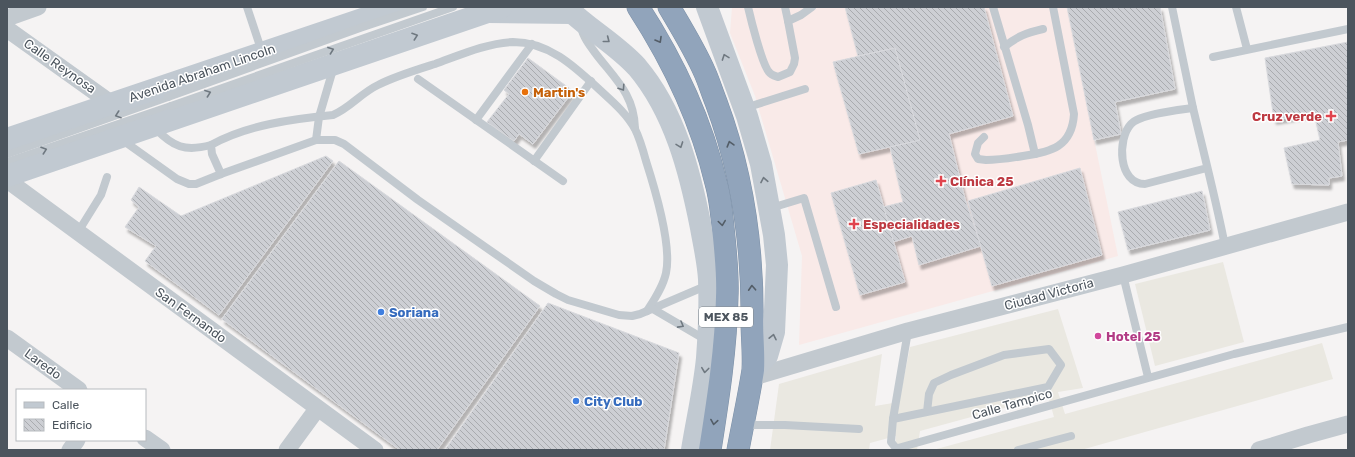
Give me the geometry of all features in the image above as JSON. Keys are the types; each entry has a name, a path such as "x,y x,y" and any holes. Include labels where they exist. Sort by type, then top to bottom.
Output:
{"highway":[{"name":"MEX 85","path":"638,7 666,53 690,101 717,184 727,267 727,297 721,369 710,450"},
{"name":"MEX 85","path":"669,7 685,33 706,74 730,143 740,181 749,250 752,299 752,373 738,450"}],"main road":[{"name":"Avenida Abraham Lincoln","path":"7,139 262,53 384,9"},
{"path":"384,9 376,20 374,32 377,37 390,45"},
{"path":"7,176 495,9 572,13 621,52 636,67 651,86 662,106 682,152 695,197 709,284 708,341 703,386 692,450"},
{"path":"710,10 744,108 761,164 774,235 777,265 774,332 767,356 752,373"},
{"path":"342,61 357,44 354,32 348,23"}],"street":[{"path":"7,18 38,7"},
{"name":"Calle Reynosa","path":"7,29 112,104"},
{"name":"San Fernando","path":"7,180 375,450"},
{"name":"Ciudad Victoria","path":"752,373 1123,275 1348,212"},
{"name":"Laredo","path":"8,342 78,389"},
{"path":"287,450 317,408"},
{"path":"1259,450 1348,424"},
{"path":"146,439 162,450"},
{"path":"70,450 76,441"}],"lane":[{"path":"247,7 262,53"},
{"path":"7,154 424,7"},
{"path":"7,162 454,7"},
{"path":"748,7 755,35 767,69 771,74 778,76 783,76 790,72 795,58 785,7"},
{"path":"788,21 801,15 812,7"},
{"path":"993,7 1028,125 1035,154"},
{"path":"984,137 977,147 975,154 978,159 991,160 1050,151 1060,146 1069,135 1074,122 1073,104 1054,7"},
{"path":"1172,7 1193,108 1207,168 1214,190 1226,246"},
{"path":"1236,7 1247,49"},
{"path":"572,13 588,44 627,96 634,116 635,128 654,184 667,251 666,274 650,310"},
{"path":"1004,47 1016,37 1027,32 1043,29"},
{"path":"1213,57 1348,29"},
{"path":"153,126 167,140 176,146 192,148 211,145 237,134 257,128 282,122 333,115 341,112 365,93 378,85 403,74 469,52 498,44 514,42 532,44 549,50 562,57 617,105 635,128"},
{"path":"476,120 532,44"},
{"path":"316,140 320,117 342,61"},
{"path":"418,78 563,182"},
{"path":"534,161 591,81"},
{"path":"744,108 805,89"},
{"path":"1193,108 1148,116 1131,123 1124,138 1122,157 1124,166 1127,174 1133,182 1139,184 1145,184 1207,168"},
{"path":"118,138 176,179 189,184 196,184 316,140 335,140 344,144 418,200 556,294 568,300 619,315 632,316 650,310 709,284"},
{"path":"211,145 214,159 221,174"},
{"path":"78,232 101,195 107,176"},
{"path":"770,208 804,198 836,307"},
{"path":"1123,275 1148,377"},
{"path":"650,310 708,341"},
{"name":"Calle Tampico","path":"908,332 893,419 891,442 894,447 898,449 1148,377 1271,344 1348,327"},
{"path":"893,419 928,412 1048,387 1061,365 1049,349 1004,355 934,383 929,394 928,412"},
{"path":"743,425 785,425 859,429"},
{"path":"1018,450 1071,436"}],"shaded area":[{"name":"Clínica 25","path":"732,7 1067,7 1118,256 799,345 802,256 755,96 730,33"},
{"path":"1223,262 1244,342 1155,366 1135,284"},
{"path":"1058,309 1083,388 1058,392 1065,414 1322,343 1333,379 1081,450 933,450 1054,417 1048,396 920,431 917,450 895,450 896,436 870,443 869,450 770,450 779,384 882,354 875,406 899,402 910,347"}],"building":[{"path":"845,7 984,7 1013,116 949,134 965,199 981,246 919,265 912,236 893,242 883,207 903,202 890,147 920,140 895,48 858,56"},
{"path":"1067,7 1160,7 1175,89 1115,102 1121,134 1094,140"},
{"name":"Cruz verde","path":"1348,42 1348,140 1338,142 1342,176 1329,178 1329,185 1292,184 1284,148 1320,140 1314,113 1274,120 1265,58"},
{"path":"895,48 920,140 859,154 833,62"},
{"path":"528,58 573,91 533,144 519,134 514,141 487,122 509,94 504,90"},
{"path":"326,156 333,161 219,315 145,261 156,246 125,227 139,207 131,200 139,187 181,216"},
{"name":"Soriana","path":"339,161 540,306 437,450 400,450 222,319"},
{"path":"1080,168 1102,255 992,286 968,201"},
{"path":"876,180 905,282 860,295 831,193"},
{"path":"1202,191 1210,230 1128,250 1118,212"},
{"name":"City Club","path":"548,303 679,353 664,450 445,450"}],"place":[{"name":"Martin's","path":"525,92"},
{"name":"Cruz verde","path":"1331,116"},
{"name":"Clínica 25","path":"941,181"},
{"name":"Especialidades","path":"854,224"},
{"name":"Soriana","path":"381,312"},
{"name":"Hotel 25","path":"1098,336"},
{"name":"City Club","path":"576,401"}]}
